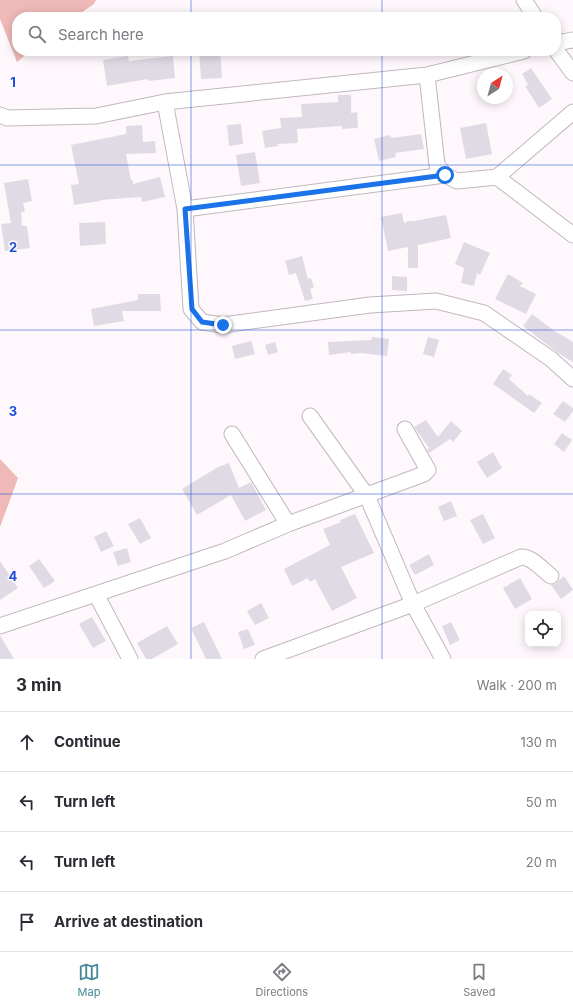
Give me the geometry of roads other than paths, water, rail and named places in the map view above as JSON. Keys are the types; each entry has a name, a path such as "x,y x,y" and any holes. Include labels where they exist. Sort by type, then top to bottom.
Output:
{"street":[{"path":"524,0 532,12"},
{"path":"561,42 573,40"},
{"path":"0,115 7,118 96,116 165,102 427,75 504,56"},
{"path":"560,56 573,74"},
{"path":"427,75 438,165 445,175 457,181 497,177 573,112"},
{"path":"165,102 185,209 192,309 202,322 223,325 370,305 436,301 484,313 550,359 573,378"},
{"path":"185,209 445,175"},
{"path":"497,177 573,235"},
{"path":"310,416 367,496 413,604 443,659"},
{"path":"0,626 225,551 288,524 424,474 428,470 405,428"},
{"path":"232,434 288,524"},
{"path":"263,659 413,604 521,556 530,559 551,576"},
{"path":"96,594 130,659"}]}
